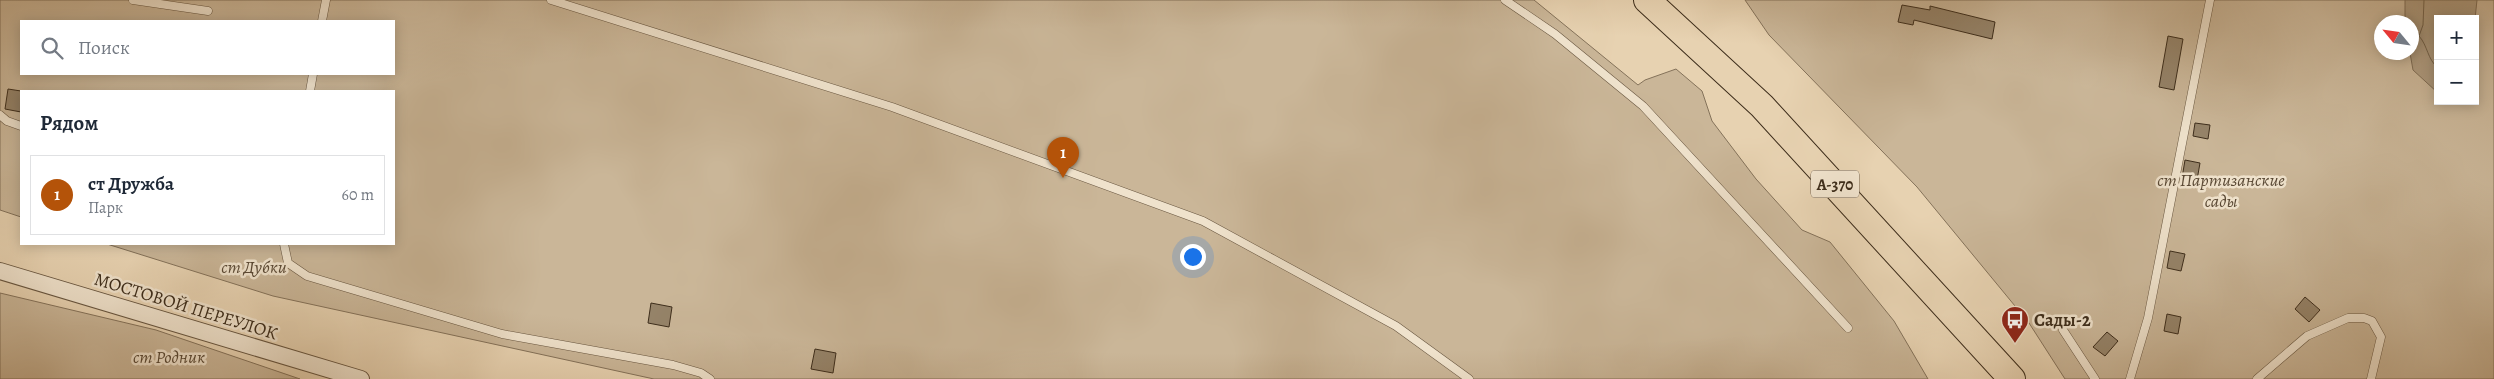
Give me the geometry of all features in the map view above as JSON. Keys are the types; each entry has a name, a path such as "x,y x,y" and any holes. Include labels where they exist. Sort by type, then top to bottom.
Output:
{"highway":[{"name":"А-370","path":"1647,0 1762,106 2012,379"}],"street":[{"name":"МОСТОВОЙ ПЕРЕУЛОК","path":"1,272 360,379"}],"lane":[{"path":"133,0 208,10"},
{"path":"322,20 326,0"},
{"path":"551,0 892,106 1203,220 1396,326 1469,379"},
{"path":"1505,0 1555,34 1643,106 1848,328"},
{"path":"2130,379 2148,318 2210,0"},
{"path":"310,90 313,75"},
{"path":"0,114 7,121 20,126"},
{"path":"284,245 288,263 307,276 502,334 673,365 701,373 710,379"},
{"path":"2257,379 2307,336 2348,318 2364,318 2372,321 2381,337 2371,379"},
{"path":"2063,330 2096,379"}],"green space":[{"name":"ст Дубки","path":"0,0 1534,0 1638,85 1645,80 1676,69 1702,91 1712,121 1756,179 1802,230 1830,242 1894,321 1928,379 654,379 273,296 110,245 395,245 395,90 20,90 20,217 0,210"},
{"name":"ст Партизанские сады","path":"1745,0 2494,0 2494,379 2065,379 2029,323 1917,187 1769,35"},
{"name":"ст Родник","path":"0,293 156,330 300,379 0,379"}],"water":[{"path":"2405,0 2477,0 2475,15 2434,15 2434,89 2413,70 2411,60 2419,60 2419,15 2405,15"}],"building":[{"path":"1902,5 1930,10 1930,6 1995,22 1992,39 1914,20 1913,25 1898,22"},
{"path":"2168,36 2183,39 2174,90 2159,87"},
{"path":"8,89 20,91 20,112 5,109"},
{"path":"2195,123 2210,125 2208,139 2193,136"},
{"path":"2185,160 2200,163 2197,180 2182,178"},
{"path":"2170,251 2185,254 2181,271 2167,268"},
{"path":"2305,297 2320,310 2309,322 2295,309"},
{"path":"651,303 672,307 669,327 648,323"},
{"path":"2167,314 2181,317 2178,334 2164,331"},
{"path":"2107,332 2118,341 2105,356 2093,347"},
{"path":"815,349 836,353 833,373 811,369"}],"place":[{"name":"ст Дружба","path":"1063,178"},
{"name":"Сады-2","path":"2015,344"}]}
